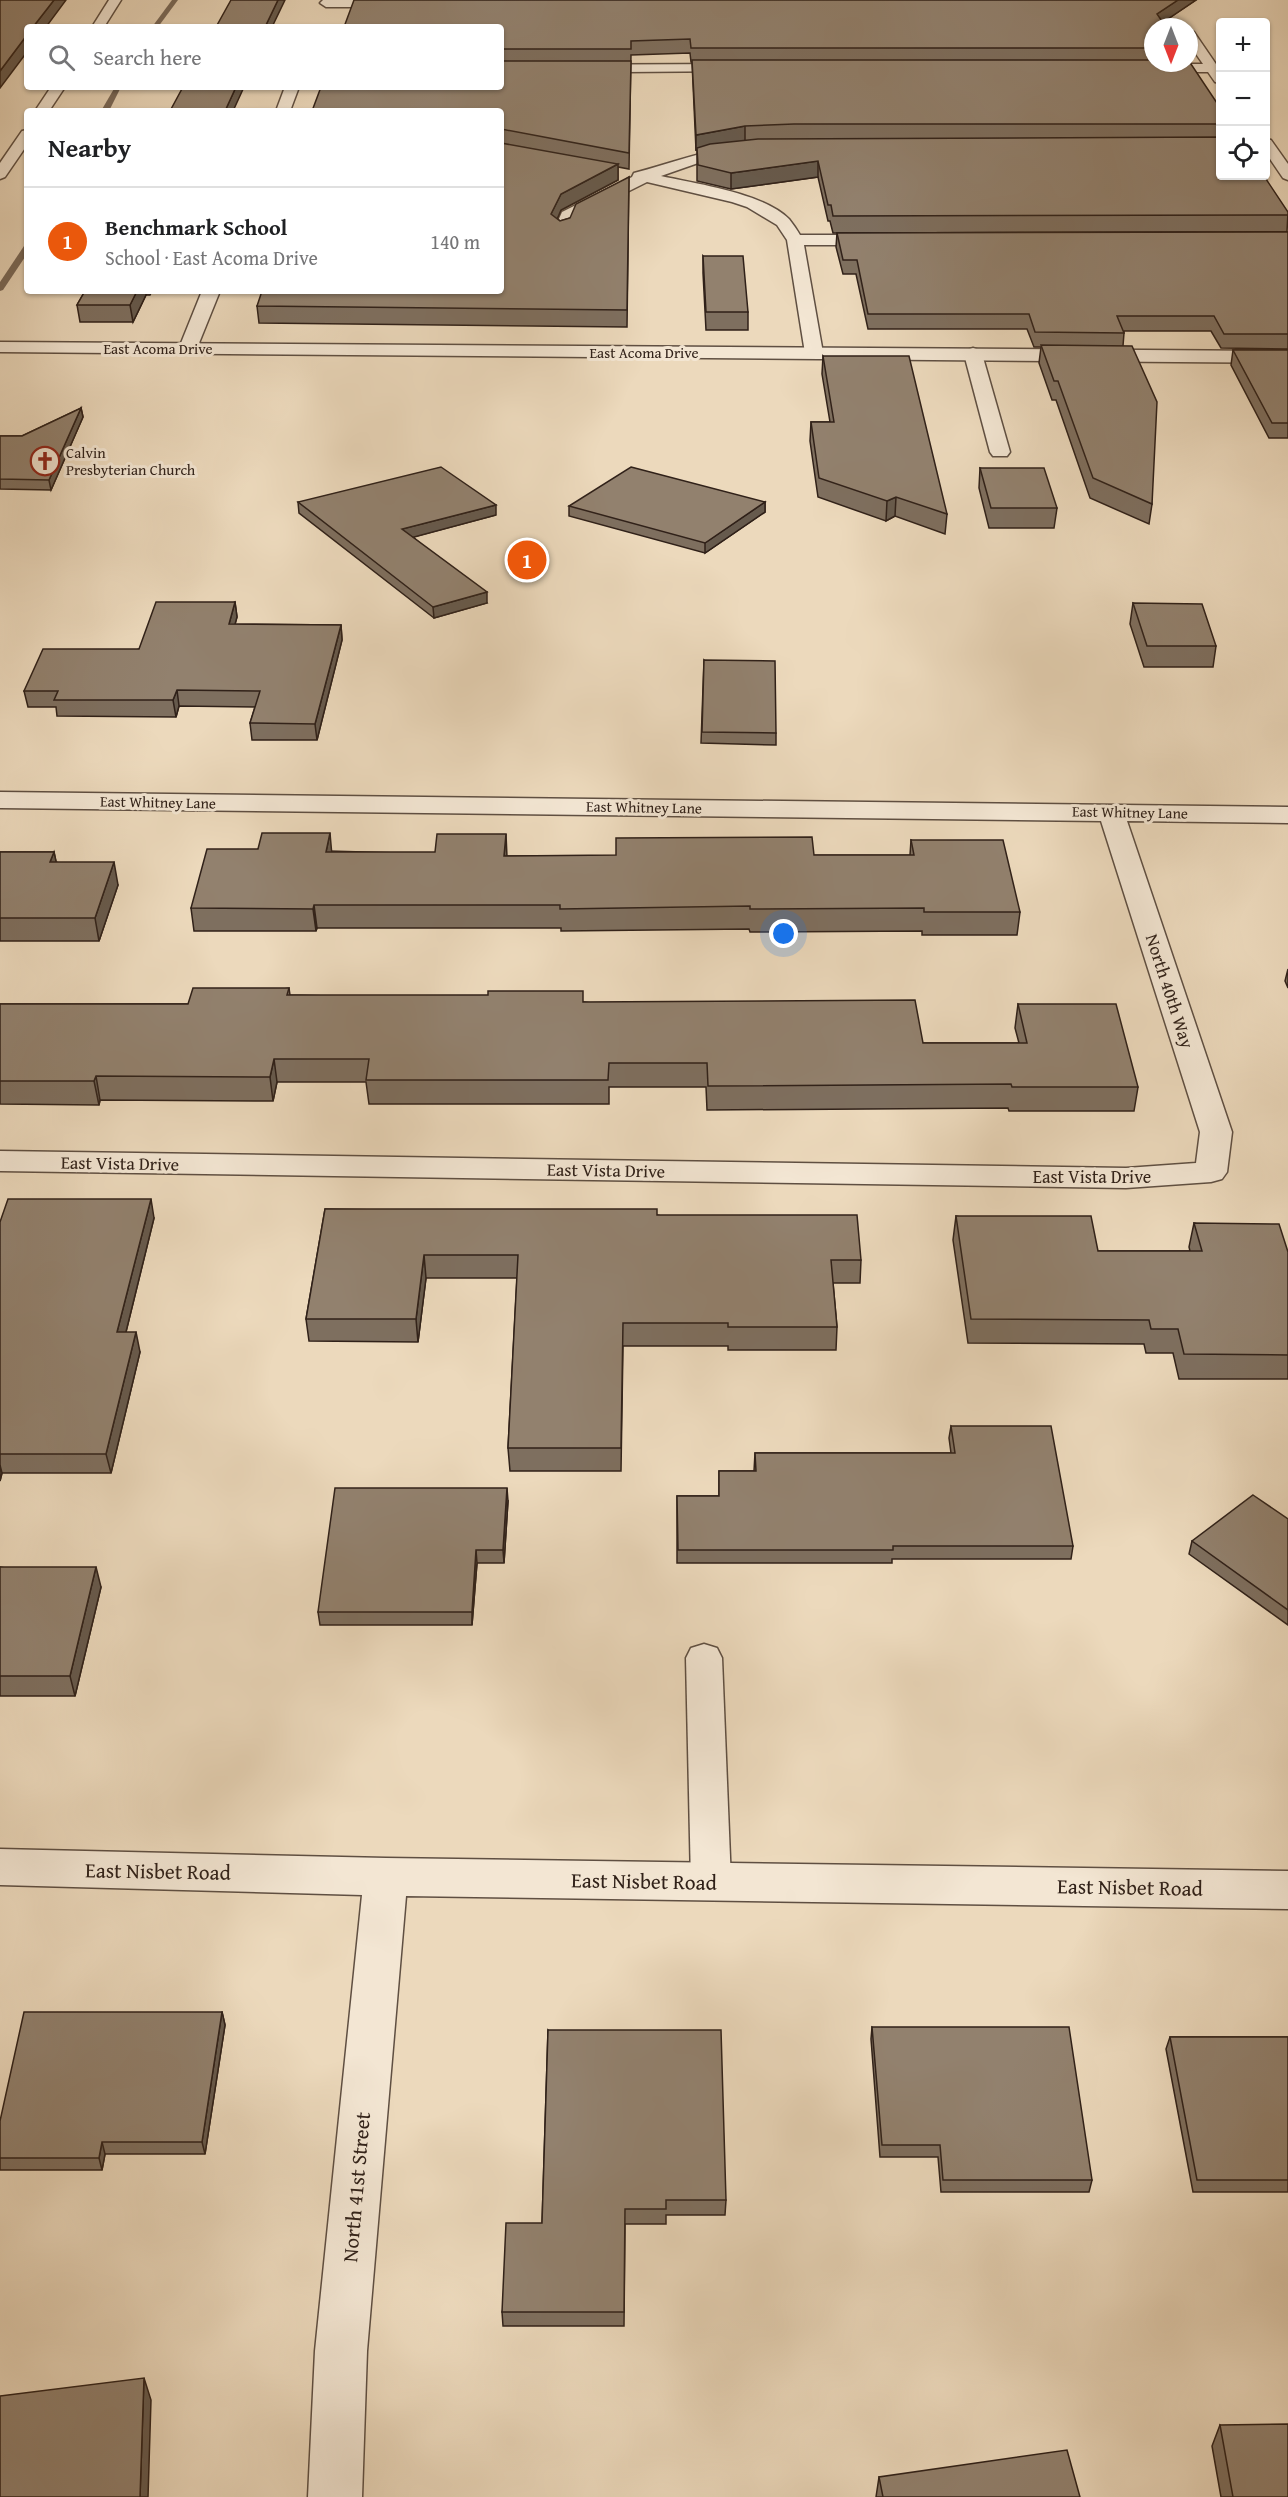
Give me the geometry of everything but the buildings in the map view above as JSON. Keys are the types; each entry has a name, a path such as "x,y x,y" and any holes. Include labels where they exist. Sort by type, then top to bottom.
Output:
{"street":[{"path":"100,24 115,0"},
{"path":"320,19 326,1 418,3"},
{"path":"1198,47 1216,73"},
{"path":"504,69 750,68"},
{"path":"1131,68 1216,73"},
{"path":"44,108 56,90"},
{"path":"284,108 291,90"},
{"path":"0,174 24,138"},
{"path":"562,230 568,215 645,177 697,156 756,148"},
{"path":"1270,150 1288,175"},
{"path":"615,172 645,177 753,204 783,222 795,240 814,353"},
{"path":"795,240 894,240"},
{"path":"188,348 210,294"},
{"name":"East Acoma Drive","path":"8,347 1288,357"},
{"path":"973,354 1000,452"},
{"name":"East Whitney Lane","path":"0,800 1288,815"},
{"name":"North 40th Way","path":"1111,812 1216,1132 1211,1172"},
{"name":"East Vista Drive","path":"0,1161 1126,1178 1211,1172"},
{"name":"East Nisbet Road","path":"0,1867 386,1877 1288,1890"},
{"name":"North 41st Street","path":"335,2497 341,2351 386,1877"}],"lane":[{"path":"704,1658 711,1882"}],"waterway":[{"path":"157,24 175,0"},
{"path":"107,108 116,90"},
{"path":"0,288 24,252"}],"place":[{"name":"Calvin Presbyterian Church","path":"45,461"},
{"name":"Benchmark School","path":"527,560"}]}
